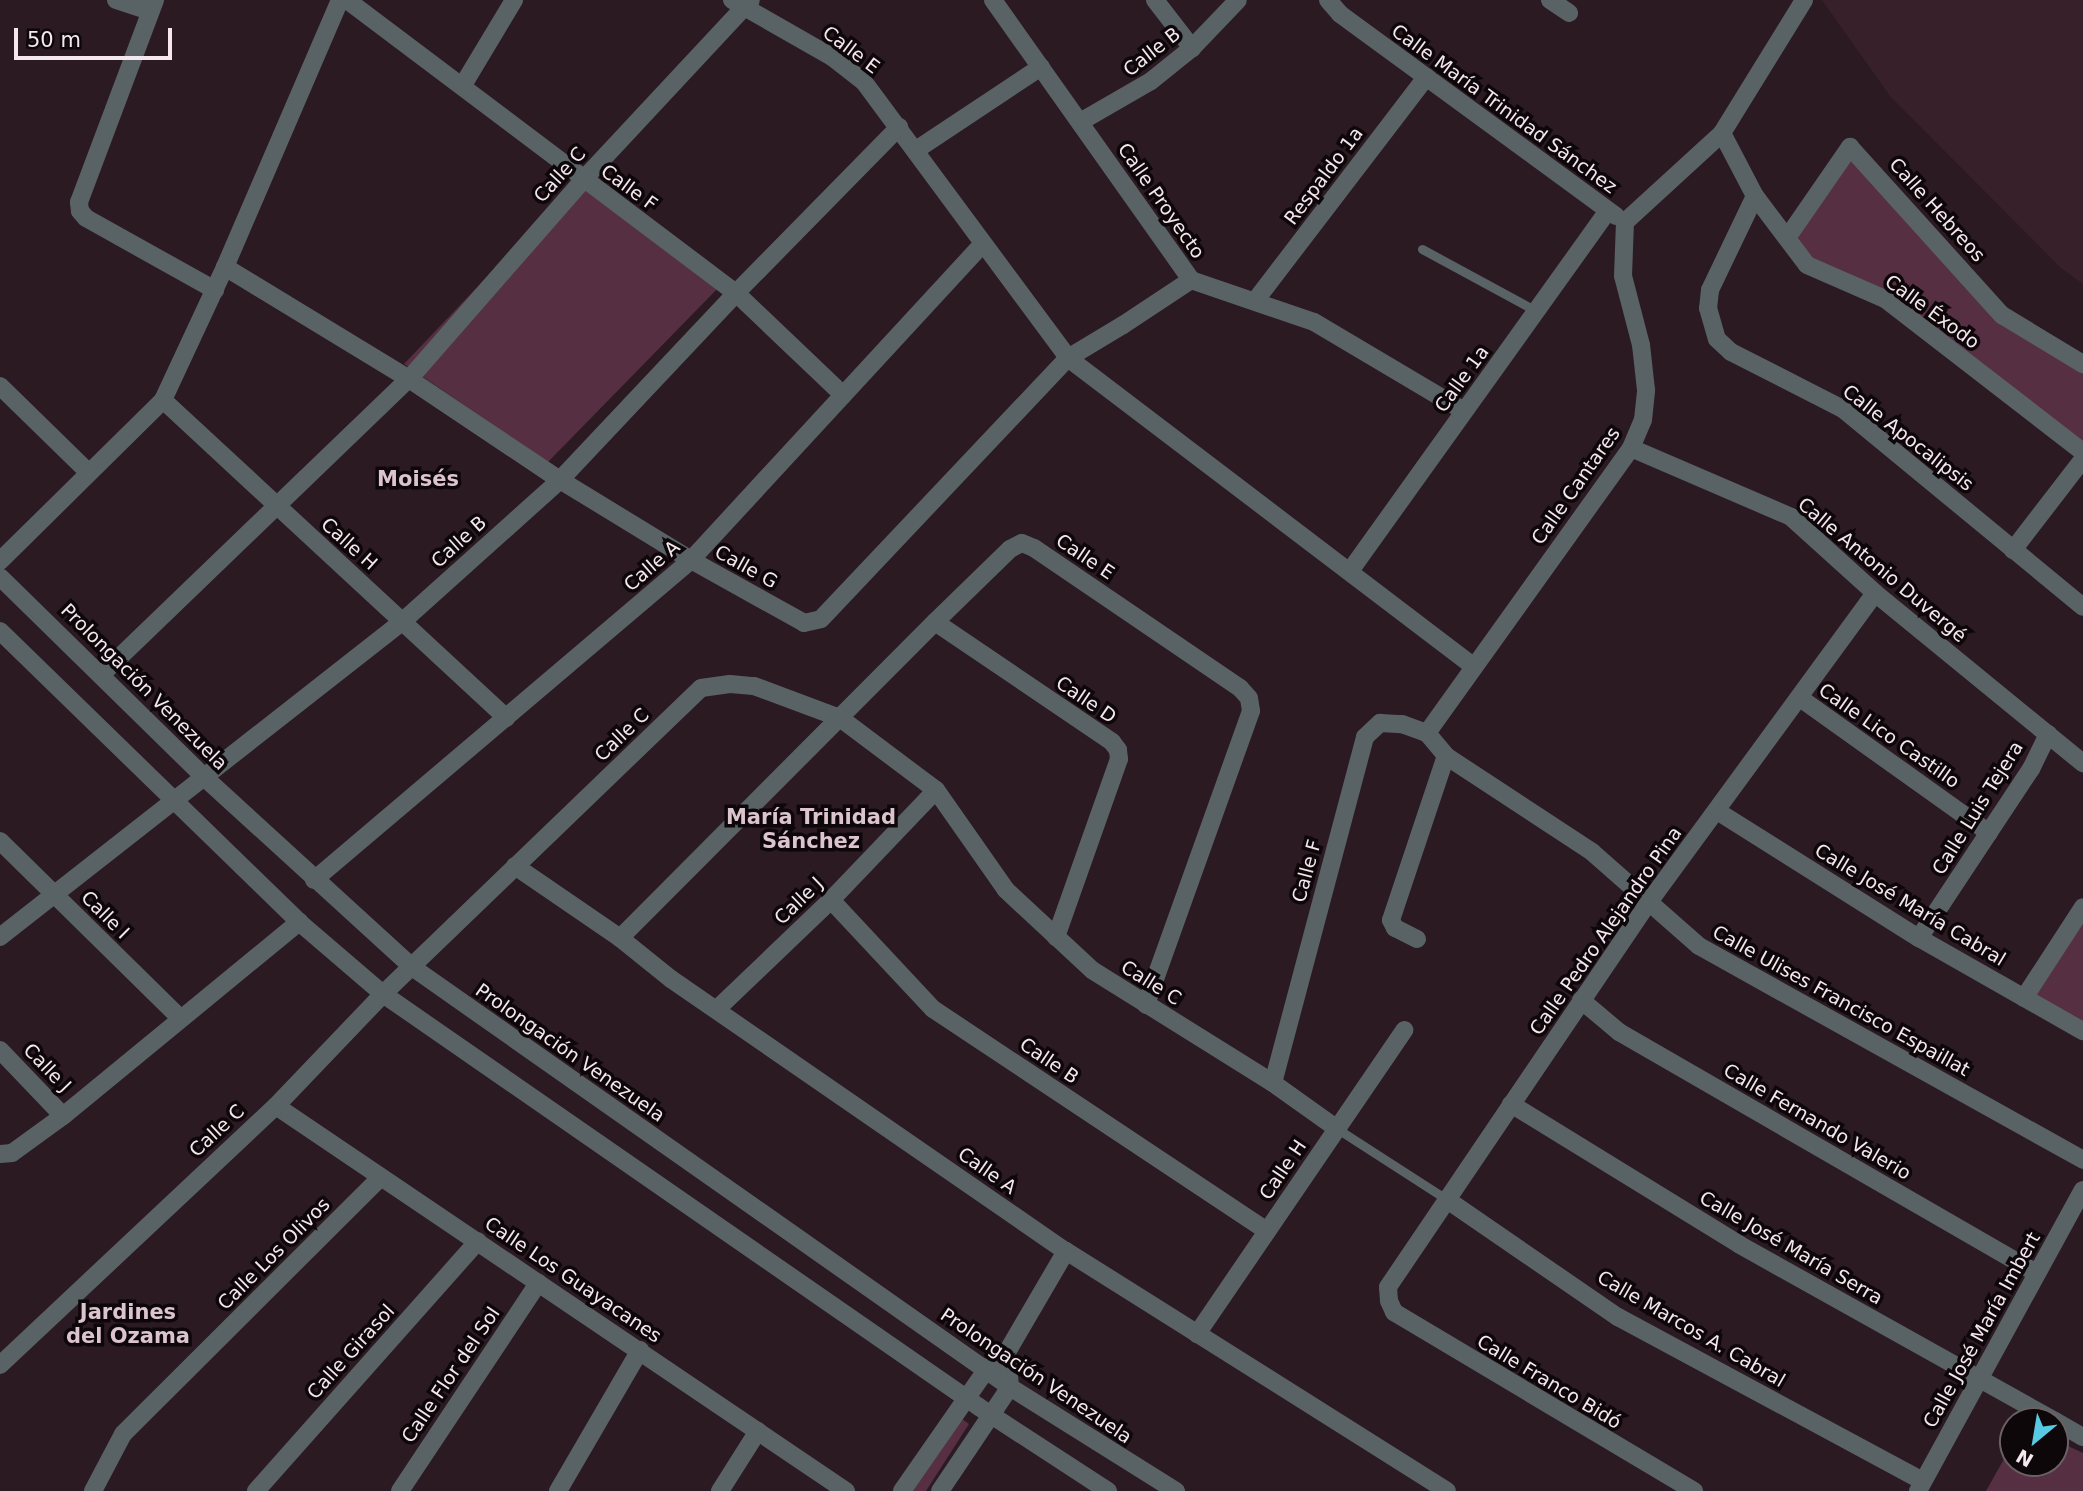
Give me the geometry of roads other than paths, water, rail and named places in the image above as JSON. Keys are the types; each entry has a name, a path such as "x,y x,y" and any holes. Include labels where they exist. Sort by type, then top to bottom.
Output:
{"street":[{"path":"116,0 153,6 79,202 80,211 86,218 215,290"},
{"path":"0,561 163,400 215,290 340,0"},
{"name":"Calle F","path":"347,0 736,293 843,395"},
{"path":"463,85 514,0"},
{"name":"Calle Proyecto","path":"993,0 1191,279 1314,323 1464,411"},
{"path":"1155,0 1192,48"},
{"name":"Calle B","path":"1080,122 1136,92 1192,48 1238,0"},
{"name":"Calle María Trinidad Sánchez","path":"1328,0 1340,14 1625,222"},
{"path":"1550,0 1569,13"},
{"path":"1625,222 1722,133 1804,0"},
{"name":"Calle E","path":"743,3 832,57 864,82 1068,358 1473,666"},
{"name":"Calle C","path":"102,674 409,379 743,3"},
{"path":"916,150 1041,67"},
{"name":"Respaldo 1a","path":"1255,301 1426,77"},
{"name":"Calle B","path":"0,937 402,621 560,480 736,293 899,127"},
{"name":"Calle Éxodo","path":"1722,133 1755,196 1807,265 1885,299 2083,452"},
{"name":"Calle Hebreos","path":"1787,238 1850,147 2003,315 2083,364"},
{"name":"Calle Apocalipsis","path":"1755,196 1710,289 1708,308 1717,339 1731,352 1843,409 2083,607"},
{"name":"Calle 1a","path":"1350,571 1608,211"},
{"name":"Calle Cantares","path":"1427,733 1631,448 1643,420 1646,390 1641,345 1623,276 1625,222"},
{"name":"Calle A","path":"314,880 691,560 982,245"},
{"name":"Calle G","path":"225,267 409,379 560,480 691,560 804,623 821,619 1068,358 1123,326 1191,279"},
{"path":"0,386 89,473"},
{"name":"Calle H","path":"163,400 508,718"},
{"name":"Calle Antonio Duvergé","path":"1631,448 1791,517 1875,593 2083,763"},
{"path":"2013,550 2083,459"},
{"name":"Calle E","path":"620,938 935,622 1010,549 1022,543 1034,548 1228,680 1249,698 1251,710 1146,1005"},
{"name":"Prolongación Venezuela","path":"0,576 204,777 412,968 1010,1387 1176,1491"},
{"name":"Calle Pedro Alejandro Pina","path":"1389,1301 1388,1287 1648,902 1875,593"},
{"name":"Calle D","path":"935,622 1112,742 1118,750 1119,760 1056,937"},
{"path":"0,631 177,799 299,922 383,995 992,1416 1108,1491"},
{"name":"Calle C","path":"0,1365 276,1106 383,995 701,688 730,684 754,686 840,718 936,790 1006,890 1092,970 1273,1083 1336,1128"},
{"name":"Calle Lico Castillo","path":"1800,698 1989,833"},
{"name":"Calle F","path":"1273,1083 1365,737 1380,723 1402,724 1427,733"},
{"name":"Calle Ulises Francisco Espaillat","path":"1427,733 1446,756 1591,852 1699,946 2083,1160"},
{"name":"Calle Luis Tejera","path":"1919,938 2031,769 2048,734"},
{"path":"1417,939 1395,928 1391,920 1446,756"},
{"name":"Calle J","path":"717,1009 831,900 936,790"},
{"name":"Calle José María Cabral","path":"1717,811 1919,938 2083,1031"},
{"name":"Calle I","path":"0,841 180,1018"},
{"name":"Calle A","path":"515,866 620,938 671,979 1066,1251 1447,1491"},
{"name":"Calle B","path":"831,900 933,1009 1267,1231"},
{"path":"2024,998 2083,907"},
{"path":"0,1154 12,1153 64,1116 299,922"},
{"name":"Calle Fernando Valerio","path":"1581,1000 1619,1032 2037,1273"},
{"name":"Calle H","path":"1197,1334 1404,1030"},
{"name":"Calle J","path":"0,1050 64,1116"},
{"name":"Calle José María Serra","path":"1511,1104 1740,1245 2031,1407"},
{"name":"Calle Los Guayacanes","path":"276,1106 846,1491"},
{"name":"Calle Los Olivos","path":"93,1491 123,1434 381,1177"},
{"name":"Calle José María Imbert","path":"1921,1486 2083,1190"},
{"name":"Calle Marcos A. Cabral","path":"1446,1199 1618,1317 1921,1486"},
{"name":"Calle Girasol","path":"256,1491 478,1241"},
{"path":"902,1491 986,1370 1007,1352 1066,1251"},
{"name":"Calle Flor del Sol","path":"400,1491 538,1283"},
{"name":"Calle Franco Bidó","path":"1389,1301 1394,1312 1695,1491"},
{"path":"558,1491 640,1350"},
{"path":"940,1491 1010,1387 1007,1352"},
{"path":"720,1491 758,1431"}],"lane":[{"path":"1422,249 1536,311"},
{"path":"1336,1128 1446,1199"}],"district":[{"name":"Moisés","path":"418,479"},
{"name":"María Trinidad Sánchez","path":"811,829"},
{"name":"Jardines del Ozama","path":"128,1324"}]}
